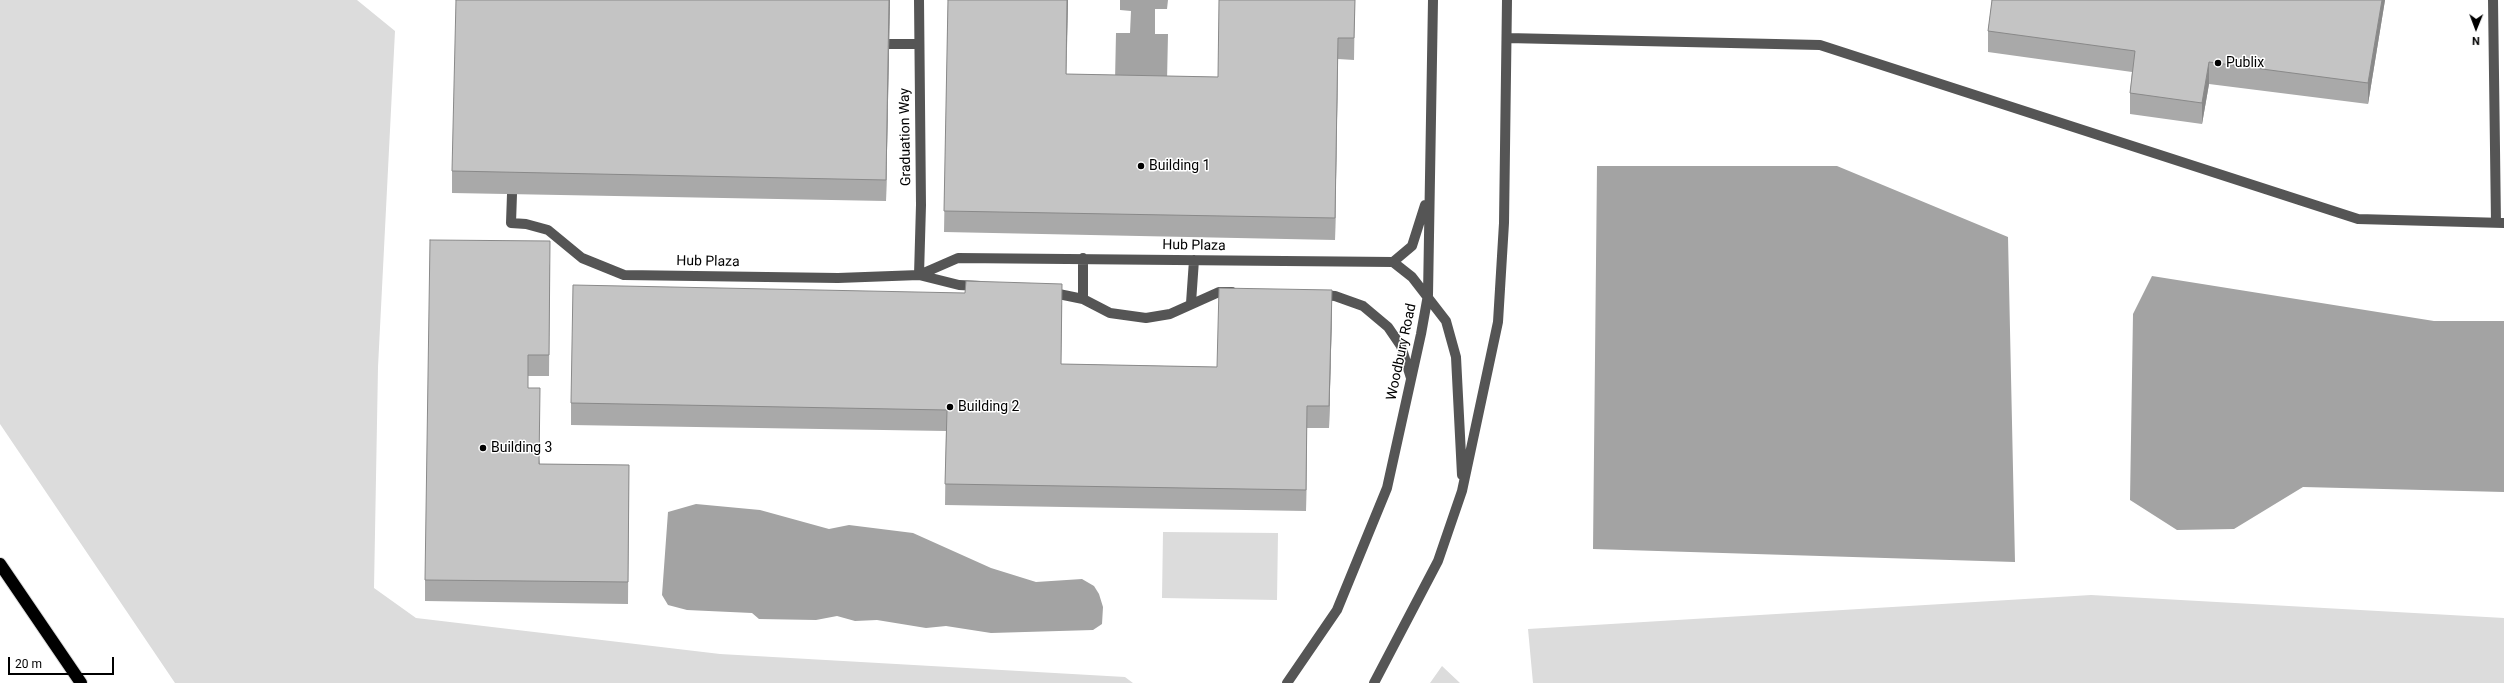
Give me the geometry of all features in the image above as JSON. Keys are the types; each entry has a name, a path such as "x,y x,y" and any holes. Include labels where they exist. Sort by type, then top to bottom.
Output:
{"highway":[{"path":"0,564 81,683"}],"street":[{"name":"Graduation Way","path":"919,0 921,205 919,274"},
{"name":"Woodbury Road","path":"1287,683 1337,610 1387,488 1411,378 1428,295 1434,0"},
{"path":"1374,683 1438,561 1462,491 1498,322 1504,223 1507,0"},
{"path":"1506,38 1820,45 2358,219 2500,223 2493,0"},
{"path":"889,44 919,44"},
{"name":"Hub Plaza","path":"512,194 511,223 526,224 548,230 582,258 624,275 838,278 919,274 959,285 990,286"},
{"path":"1429,195 1412,246 1393,262 1412,277 1428,295 1446,321 1456,357 1462,491"},
{"name":"Hub Plaza","path":"919,274 958,258 1393,262"},
{"path":"1083,258 1083,299"},
{"path":"1191,303 1194,260"},
{"path":"1036,289 1083,299 1110,312 1146,318 1170,314 1191,303 1218,292 1240,292"},
{"path":"1306,294 1335,296 1363,306 1388,327 1401,346 1411,378"}],"shaded area":[{"path":"0,0 357,0 395,31 378,367 374,588 416,618 720,654 1125,677 1133,683 175,683 0,424"},
{"path":"1120,0 1168,0 1167,9 1155,9 1155,34 1168,34 1167,81 1115,81 1116,33 1130,33 1131,11 1120,10"},
{"path":"1597,166 1837,166 2008,237 2015,562 1593,549"},
{"path":"2152,276 2434,321 2504,321 2504,492 2303,487 2234,529 2177,530 2130,500 2133,314"},
{"path":"696,504 760,510 829,529 849,525 913,533 991,568 1036,582 1082,579 1094,586 1099,594 1103,607 1102,624 1093,630 991,633 946,626 926,628 877,620 855,621 837,616 816,620 759,619 752,613 687,610 668,605 662,595 668,512"},
{"path":"1163,532 1278,533 1277,600 1162,598"},
{"path":"2091,595 2504,618 2504,683 1533,683 1528,629"},
{"path":"1442,666 1460,683 1430,683"}],"building":[{"path":"456,0 889,0 886,180 452,171"},
{"name":"Building 1","path":"948,0 1067,0 1066,74 1218,77 1219,0 1355,0 1354,38 1338,38 1335,218 944,211"},
{"name":"Publix","path":"1992,0 2382,0 2368,83 2209,62 2202,103 2130,93 2135,51 1988,31"},
{"name":"Building 3","path":"430,240 550,241 549,355 528,355 528,388 540,388 539,464 629,465 628,582 425,580"},
{"name":"Building 2","path":"966,281 1062,284 1061,364 1217,367 1219,288 1332,290 1329,406 1307,406 1306,490 945,484 947,410 571,403 573,285 965,293"}],"place":[{"name":"Publix","path":"2218,63"},
{"name":"Building 1","path":"1141,166"},
{"name":"Building 2","path":"950,407"},
{"name":"Building 3","path":"483,448"}]}
